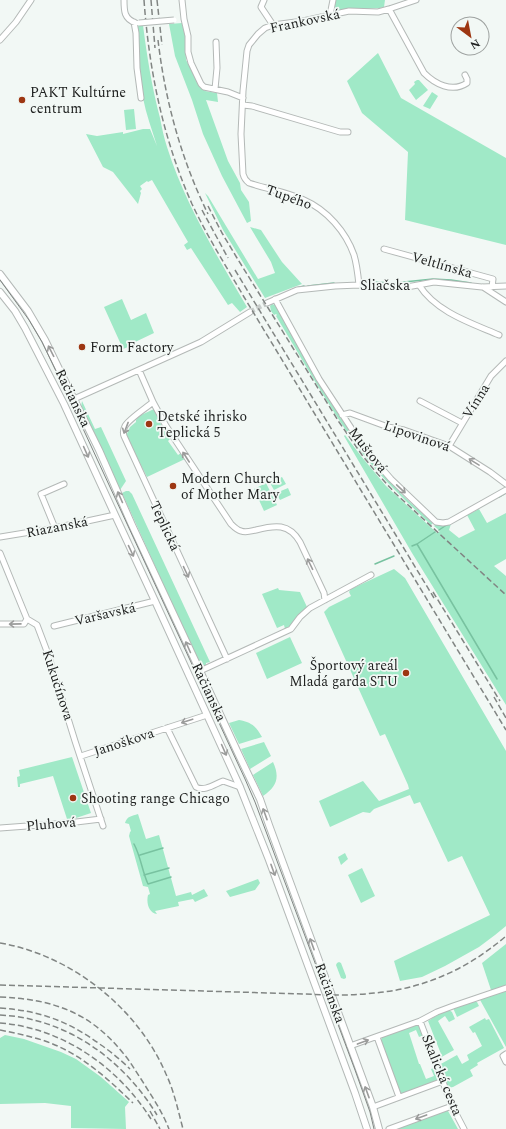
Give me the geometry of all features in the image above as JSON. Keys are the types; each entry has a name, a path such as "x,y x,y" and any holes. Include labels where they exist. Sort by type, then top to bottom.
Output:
{"main road":[{"name":"Račianska","path":"0,274 28,311 45,340 99,450 132,525 260,799 373,1107 379,1129"},
{"name":"Račianska","path":"0,292 18,316 44,363 64,404 240,787 266,853 367,1129"}],"street":[{"path":"0,40 16,22 31,0"},
{"path":"124,0 125,14 128,18 137,23 184,19"},
{"path":"182,0 188,36 188,52 191,63 201,84 204,87 228,92 243,98"},
{"path":"264,0 261,7 273,25"},
{"path":"330,15 333,0"},
{"name":"Frankovská","path":"243,105 247,51 249,45 265,28 273,25 287,24 349,11 378,12 416,0"},
{"path":"389,9 424,73 429,78 446,87 458,87 467,83 465,75"},
{"path":"137,23 137,68 141,98"},
{"path":"215,89 217,68 216,42"},
{"path":"243,105 252,106 340,132 348,132"},
{"name":"Tupého","path":"243,105 241,134 243,174 246,181 306,201 318,207 326,214 338,227 351,248 358,270 359,285"},
{"name":"Veltlínska","path":"384,249 493,279 492,287"},
{"name":"Sliačska","path":"267,303 297,290 335,286 359,285 407,287 434,282 482,287 506,286"},
{"path":"419,285 429,297 444,309 499,336"},
{"path":"482,287 506,302"},
{"name":"Muštová","path":"275,299 319,379 357,437 378,465 391,479 436,522 448,522 506,490"},
{"path":"74,399 201,342 250,312"},
{"name":"Vínna","path":"449,446 491,376 506,361"},
{"path":"139,370 166,427 231,524 236,529 243,532 272,526 282,527 295,534 321,587 325,600"},
{"name":"Vínna","path":"420,401 462,423"},
{"name":"Teplická","path":"153,402 128,422 123,432 124,436 227,659"},
{"name":"Lipovinová","path":"342,415 350,413 449,446 506,484"},
{"path":"55,528 41,494 64,484"},
{"name":"Riazanská","path":"0,537 55,528 115,515"},
{"name":"Kukučínova","path":"0,554 27,619 37,624 102,819 103,826"},
{"path":"200,671 291,629 300,617 310,608 371,575"},
{"name":"Varšavská","path":"54,626 156,602"},
{"path":"0,624 24,624 27,619"},
{"name":"Janoškova","path":"81,756 207,715"},
{"name":"Janoškova","path":"167,728 196,788 206,788 223,781 240,787"},
{"name":"Pluhová","path":"0,828 102,819"},
{"name":"Skalická cesta","path":"350,1046 420,1021 453,1006 506,988"},
{"name":"Skalická cesta","path":"420,1021 452,1106 464,1129"},
{"path":"376,1037 399,1097"},
{"path":"506,1054 503,1056 506,1062"},
{"path":"373,1107 443,1081"},
{"path":"389,1129 452,1106"}],"green space":[{"path":"336,0 385,0 384,7 380,8 333,11"},
{"path":"182,23 185,36 186,60 205,91 217,93 218,102 206,100 228,161 240,183 241,190 249,202 251,221 247,223 222,176 203,134 175,56 169,24"},
{"path":"137,25 143,25 155,95 165,140 174,168 202,229 247,307 240,312 232,303 228,305 191,248 187,250 184,245 188,242 152,180 147,181 140,186 142,189 140,191 141,193 138,204 113,172 103,167 86,134 97,136 123,132 123,134 143,129 150,129 157,146 141,89 138,62"},
{"path":"378,53 401,98 506,158 506,245 405,220 408,152 362,113 347,81"},
{"path":"417,80 419,80 428,90 416,100 409,90"},
{"path":"432,92 438,96 430,109 423,106"},
{"path":"134,109 136,129 126,130 124,110"},
{"path":"205,193 258,279 275,273 271,262 250,227 261,230 282,262 302,284 265,298 223,230"},
{"path":"122,299 131,320 146,313 154,333 123,349 104,307"},
{"path":"272,304 275,305 279,311 338,412 401,490 399,492 433,523 431,525 383,477 356,445 335,414 276,316 277,315 274,315 271,311 270,306"},
{"path":"82,401 95,429 101,427 126,481 120,490 81,407"},
{"path":"154,409 163,429 165,429 171,438 168,441 178,455 181,453 185,459 147,477 126,436 130,427 136,422 139,416"},
{"path":"345,435 386,486 437,533 440,531 434,526 437,523 451,524 449,530 459,538 475,530 467,515 479,509 487,523 506,513 506,559 494,566 506,576 506,705 412,553 344,436"},
{"path":"282,477 286,484 274,490 270,483"},
{"path":"266,483 277,505 264,511 254,489"},
{"path":"288,488 291,495 280,500 276,493"},
{"path":"129,491 132,494 210,662 206,663 206,665 202,665 198,661 122,493"},
{"name":"Športový areál Mladá garda STU","path":"394,569 405,578 506,751 506,926 479,947 445,966 422,977 400,981 394,961 490,915 462,856 448,862 420,802 414,804 410,795 374,809 370,813 363,812 330,827 319,801 363,781 379,801 409,789 385,734 380,736 324,612 329,607 351,596 349,592 351,589"},
{"path":"278,588 279,590 300,592 307,607 291,626 285,629 284,625 277,628 262,594"},
{"path":"290,637 302,663 267,679 256,653"},
{"path":"239,720 253,725 262,737 239,744 229,723"},
{"path":"264,742 271,756 250,769 241,749"},
{"name":"Shooting range Chicago","path":"72,757 91,813 76,818 67,819 53,776 20,784 20,787 18,787 17,777 20,776 19,770"},
{"path":"273,762 277,777 276,781 268,793 263,796 253,775"},
{"path":"138,814 146,839 159,835 176,896 191,892 192,895 204,889 208,896 195,902 193,899 178,902 179,906 155,911 157,914 150,910 147,901 148,895 150,894 148,887 143,886 129,836 131,831 129,824 125,823 128,818"},
{"path":"345,853 348,859 341,865 338,857"},
{"path":"362,868 375,896 361,903 348,875"},
{"path":"258,879 260,883 255,890 230,897 226,891"},
{"path":"506,944 506,1047 479,998 492,993 482,963"},
{"path":"339,962 341,963 346,976 344,979 341,978 336,965"},
{"path":"473,1001 477,1002 479,1006 457,1017 453,1008"},
{"path":"449,1010 452,1012 455,1019 449,1022 445,1016 438,1021 454,1050 436,1059 436,1057 441,1054 428,1021"},
{"path":"485,1018 486,1020 489,1019 504,1048 477,1063 478,1065 470,1070 473,1076 453,1087 448,1088 439,1065 457,1055 462,1064 469,1060 467,1055 482,1046 475,1032 473,1033 469,1027"},
{"path":"415,1024 420,1026 424,1035 419,1037 416,1030 409,1033 419,1064 426,1079 434,1076 431,1069 436,1067 440,1076 435,1082 400,1094 381,1045 381,1040 383,1036"},
{"path":"5,1035 24,1039 61,1052 76,1059 101,1077 129,1102 125,1107 126,1129 71,1128 71,1106 45,1103 0,1104 0,1038"},
{"path":"447,1110 458,1129 393,1129"}],"waterway":[{"path":"372,282 394,283 433,279 471,283"},
{"path":"308,286 334,283"},
{"path":"296,288 304,286"},
{"path":"499,497 506,493"},
{"path":"439,530 448,524"},
{"path":"417,544 435,532"},
{"path":"412,546 417,544 497,679"},
{"path":"375,564 394,556"},
{"path":"134,844 148,884 171,877"},
{"path":"140,855 163,848"},
{"path":"144,875 169,868"}],"tunnel":[{"path":"250,312 267,303"}],"tram line":[{"path":"0,280 29,320 42,342 245,779 255,802 355,1070 370,1112 374,1129"}],"railway":[{"path":"144,0 146,26 159,104 173,155 192,204 244,297 506,730"},
{"path":"151,0 155,48"},
{"path":"157,0 162,45"},
{"path":"158,40 165,85 182,151 198,193 208,214"},
{"path":"208,206 237,258 339,422 362,455 395,493 506,595"},
{"path":"202,210 228,258"},
{"path":"235,270 434,598"},
{"path":"433,592 500,701"},
{"path":"494,697 506,718"},
{"path":"0,985 330,995 365,994 392,991 427,982 476,958 506,936"},
{"path":"0,943 26,949 52,959 76,972 99,988 120,1007 138,1027 154,1050 171,1087 183,1129"},
{"path":"0,997 19,998 53,1005 69,1010 97,1027 110,1039 130,1062 156,1103 169,1129"},
{"path":"0,1008 15,1009 41,1015 65,1024 101,1045 130,1069"},
{"path":"0,1015 24,1018 48,1024 70,1033 90,1045 110,1060 127,1076 157,1115"},
{"path":"0,1023 23,1026 46,1033 87,1053 122,1083 138,1100 151,1119"},
{"path":"0,1030 45,1041 70,1052 92,1067 133,1103"},
{"path":"150,1111 160,1129"}],"place":[{"name":"PAKT Kultúrne centrum","path":"22,100"},
{"name":"Form Factory","path":"82,347"},
{"name":"Detské ihrisko Teplická 5","path":"149,424"},
{"name":"Modern Church of Mother Mary","path":"173,486"},
{"name":"Športový areál Mladá garda STU","path":"406,673"},
{"name":"Shooting range Chicago","path":"73,798"}]}
